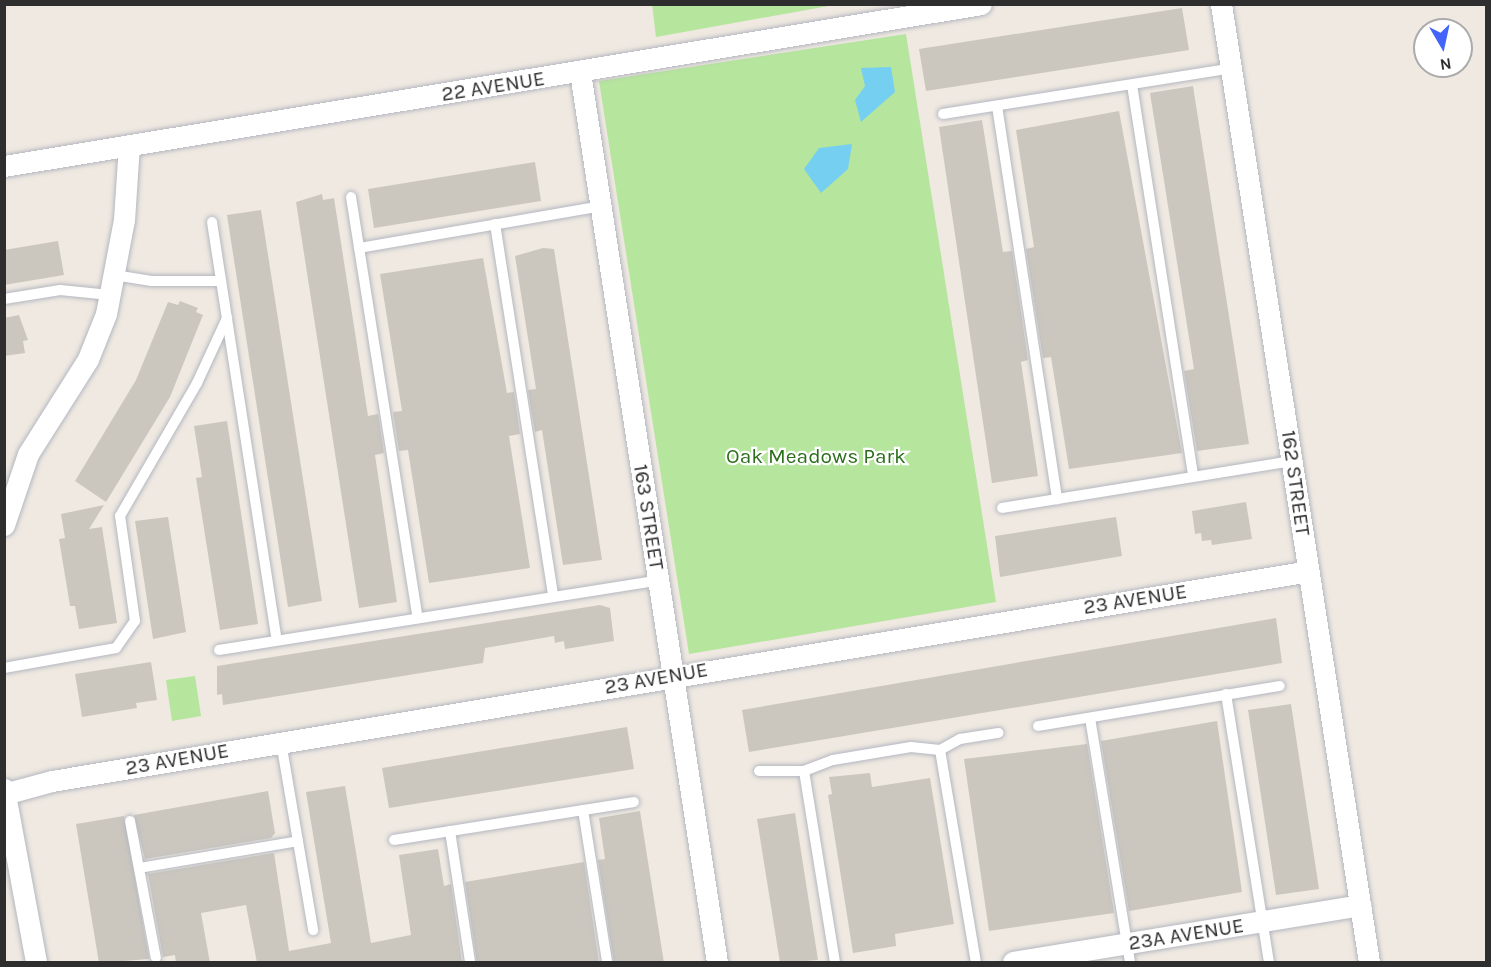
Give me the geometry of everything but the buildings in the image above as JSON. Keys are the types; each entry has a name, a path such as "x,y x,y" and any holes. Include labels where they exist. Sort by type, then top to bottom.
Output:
{"street":[{"name":"22 AVENUE","path":"4,166 981,4"},
{"name":"162 STREET","path":"1221,4 1369,963"},
{"name":"163 STREET","path":"580,72 717,963"},
{"path":"4,525 28,454 88,358 112,285 124,220 129,145"},
{"name":"23 AVENUE","path":"5,794 52,781 674,675 1309,571"},
{"path":"4,789 36,963"},
{"name":"23A AVENUE","path":"1013,963 1129,953 1263,921 1360,905"}],"lane":[{"path":"943,114 1232,68"},
{"path":"1132,85 1193,476"},
{"path":"997,106 1057,499"},
{"path":"351,197 418,618"},
{"path":"360,248 601,206"},
{"path":"212,222 277,640"},
{"path":"495,224 553,596"},
{"path":"4,298 153,281 221,281"},
{"path":"4,668 116,648 135,621 120,516 197,383 227,318"},
{"path":"1002,508 1293,461"},
{"path":"219,650 659,579"},
{"path":"1038,726 1280,686"},
{"path":"1226,694 1269,963"},
{"path":"1090,718 1129,953"},
{"path":"759,771 783,767 804,771 833,760 911,747 940,750 960,739 999,734"},
{"path":"281,742 313,930"},
{"path":"940,750 976,963"},
{"path":"804,771 835,963"},
{"path":"394,840 634,802"},
{"path":"583,810 607,963"},
{"path":"130,821 156,958"},
{"path":"450,831 470,963"},
{"path":"139,868 298,841"}],"green space":[{"path":"652,4 834,4 834,5 656,37"},
{"name":"Oak Meadows Park","path":"906,34 996,602 689,654 599,81"},
{"path":"195,676 201,716 172,721 166,680"}],"water":[{"path":"891,67 895,92 861,122 855,100 865,86 861,68"},
{"path":"852,144 848,169 821,193 804,169 819,148"}]}
